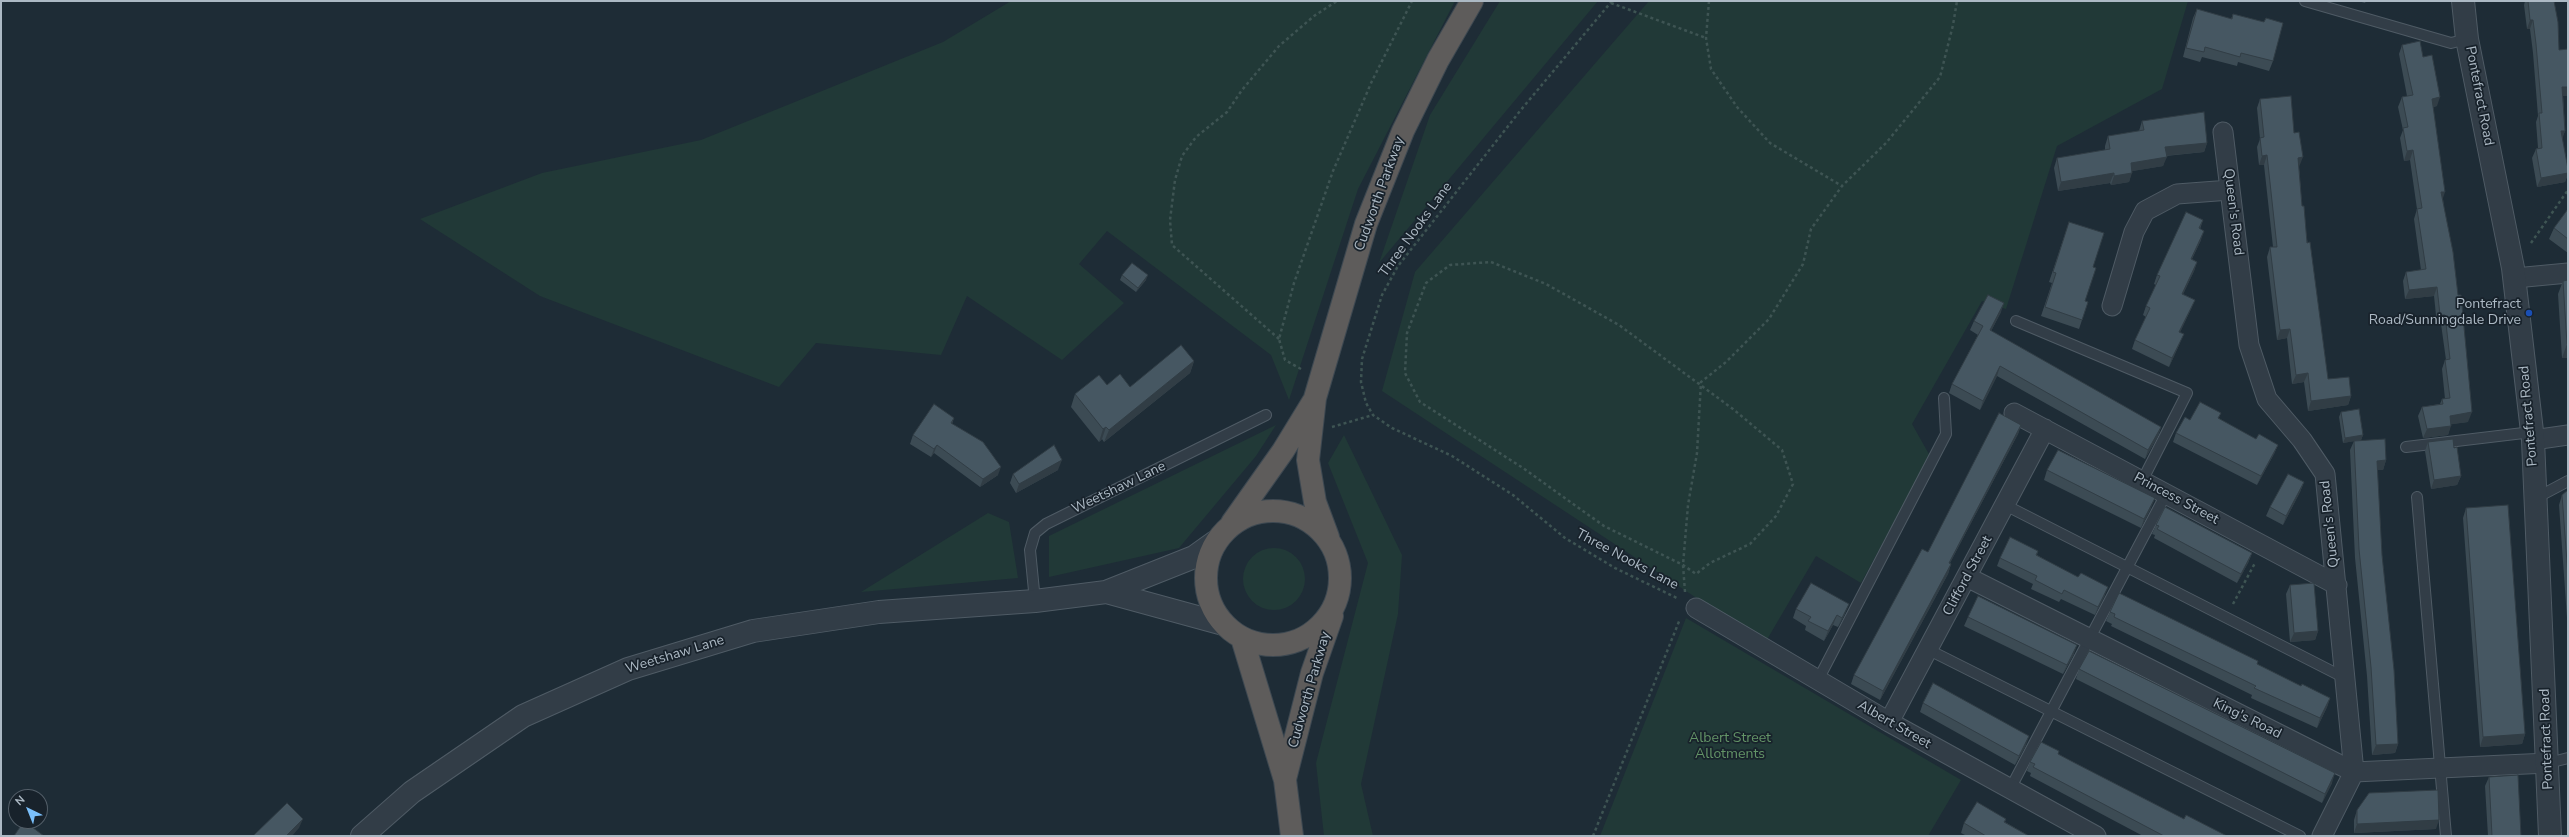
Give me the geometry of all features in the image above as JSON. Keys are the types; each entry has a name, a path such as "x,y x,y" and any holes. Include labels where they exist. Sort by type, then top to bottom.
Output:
{"highway":[{"name":"Cudworth Parkway","path":"1285,780 1312,673 1337,602 1341,580 1338,557 1328,537 1315,502 1308,460 1318,388 1366,224 1403,131 1438,60 1472,1"},
{"name":"Cudworth Parkway","path":"1318,388 1283,451 1232,524 1215,542 1207,563 1206,585 1211,606 1223,624 1242,638 1263,645 1286,644 1308,636 1325,622 1337,602"},
{"name":"Cudworth Parkway","path":"1232,524 1250,514 1264,511 1293,513 1312,522 1328,537"},
{"name":"Cudworth Parkway","path":"1242,638 1285,780 1292,836"}],"street":[{"name":"Pontefract Road","path":"2463,1 2468,39 2514,273 2533,436 2536,498 2558,761 2550,836"},
{"name":"Queen's Road","path":"2223,132 2249,345 2267,399 2302,440 2325,474 2354,772"},
{"path":"2112,306 2134,232 2145,211 2177,194 2230,190"},
{"path":"2514,273 2568,273"},
{"name":"Princess Street","path":"2014,413 2337,585"},
{"name":"Clifford Street","path":"1889,722 1929,650 2046,429"},
{"path":"2533,436 2568,435"},
{"name":"Weetshaw Lane","path":"362,836 412,792 523,716 628,669 753,631 879,612 1035,601 1106,592 1194,557 1215,542"},
{"name":"King's Road","path":"1967,577 2089,640 2354,772 2558,761"},
{"name":"Weetshaw Lane","path":"1106,592 1223,624"},
{"name":"Albert Street","path":"1691,605 1889,722 2009,790 2096,836"},
{"path":"2322,836 2354,772"}],"lane":[{"path":"2304,1 2451,43 2468,39"},
{"path":"2016,321 2187,393 2142,481"},
{"path":"1818,680 1946,434 1944,398"},
{"name":"Weetshaw Lane","path":"1035,601 1030,550 1035,533 1046,524 1266,415"},
{"path":"2406,447 2533,436"},
{"path":"2536,498 2568,481"},
{"path":"2009,790 2166,494"},
{"path":"2417,497 2446,836"},
{"path":"2005,504 2345,678"},
{"path":"1929,650 2052,710 2300,836"}],"path":[{"path":"1279,339 1172,245 1170,220 1175,180 1182,156 1196,137 1227,112 1242,90 1279,46 1314,16 1337,1"},
{"path":"1318,388 1285,360 1279,339 1294,282 1333,171 1372,81 1412,1"},
{"path":"1709,1 1706,38 1712,69 1737,107 1770,144 1842,186"},
{"path":"1691,605 1683,564 1688,505 1696,453 1701,382 1726,362 1770,319 1803,264 1811,228 1842,186 1886,143 1940,77 1953,25 1957,1"},
{"path":"1611,2 1706,38"},
{"name":"Three Nooks Lane","path":"1592,836 1691,605 1615,568 1578,545 1513,495 1458,460 1392,428 1373,415 1366,403 1361,382 1362,359 1382,295 1395,272 1500,136 1611,2"},
{"path":"2514,273 2568,190"},
{"path":"1491,262 1546,284 1619,325 1701,385 1782,450 1793,484 1776,516 1750,544 1710,563 1696,574 1683,564 1604,526 1523,468 1420,402 1405,373 1407,333 1426,282 1450,265 1491,262"},
{"path":"1313,427 1338,428 1373,415"},
{"path":"2226,617 2264,546"}],"green space":[{"path":"1011,1 1455,1 1358,189 1289,400 1271,355 1107,231 1079,264 1124,303 1062,360 967,296 941,355 816,343 779,387 540,296 420,219 542,173 701,140 943,42"},
{"path":"1500,1 1598,1 1379,263 1430,115"},
{"path":"1649,1 2188,1 2162,89 2057,146 2006,309 1982,301 1912,424 1930,456 1861,583 1816,556 1765,643 1382,391 1415,272"},
{"path":"1276,425 1256,456 1179,548 1049,577 1049,536"},
{"path":"1344,435 1402,555 1398,614 1361,784 1373,836 1324,836 1316,763 1368,563 1328,463"},
{"path":"988,513 1009,522 1018,578 861,592"},
{"path":"1274,548 1286,551 1296,557 1302,567 1305,579 1302,591 1296,601 1286,607 1274,610 1262,607 1252,601 1246,591 1243,579 1246,567 1252,557 1262,551"},
{"name":"Albert Street Allotments","path":"1686,618 1961,780 1928,836 1600,836"}],"building":[{"path":"2528,1 2554,1 2558,22 2559,50 2568,49 2568,87 2562,87 2565,131 2561,131 2568,173 2541,178 2536,149 2542,148 2539,113 2542,113 2533,20 2530,20"},
{"path":"2197,9 2232,19 2233,14 2264,22 2266,18 2283,23 2273,61 2241,53 2240,57 2205,47 2204,52 2186,48"},
{"path":"2420,41 2423,57 2432,55 2440,97 2432,99 2445,192 2441,192 2453,252 2458,295 2461,295 2472,412 2450,416 2451,426 2427,429 2422,407 2443,404 2442,399 2450,398 2445,360 2450,359 2445,315 2440,315 2437,287 2409,290 2406,272 2426,269 2417,209 2422,208 2413,150 2407,151 2403,128 2408,127 2402,97 2413,95 2402,45"},
{"path":"2291,96 2294,133 2299,132 2303,157 2298,158 2302,206 2304,206 2307,243 2310,242 2328,379 2349,377 2351,396 2311,401 2308,373 2296,375 2290,329 2280,330 2270,247 2277,247 2267,155 2262,156 2260,138 2264,137 2260,99"},
{"path":"2204,112 2207,143 2165,147 2167,157 2131,163 2132,173 2114,176 2114,173 2061,182 2057,158 2110,149 2108,136 2144,130 2142,121"},
{"path":"2568,209 2568,239 2554,228"},
{"path":"2186,212 2203,220 2199,228 2204,231 2191,259 2197,262 2182,294 2195,300 2179,332 2184,334 2172,358 2135,340 2150,308 2146,306 2160,276 2157,275"},
{"path":"2069,222 2104,233 2093,267 2096,268 2085,301 2088,302 2082,320 2045,307 2056,273 2053,272"},
{"path":"1132,263 1148,275 1138,288 1122,275"},
{"path":"2568,280 2568,344 2567,344 2563,281"},
{"path":"1988,295 2004,303 1990,330 2161,427 2148,450 2000,366 1983,401 1952,384 1983,326 1974,321"},
{"path":"1181,345 1194,361 1109,430 1106,427 1103,429 1075,394 1099,375 1107,385 1120,374 1130,387"},
{"path":"2200,402 2221,413 2218,418 2256,439 2259,434 2278,445 2261,476 2176,433 2185,417 2190,420"},
{"path":"934,404 954,418 951,423 983,442 1001,467 983,479 937,445 934,449 913,435"},
{"path":"2359,409 2363,435 2345,438 2341,412"},
{"path":"1999,413 2021,425 1949,563 1951,564 1883,691 1854,675 1922,549 1928,552"},
{"path":"2385,439 2386,460 2377,461 2382,555 2394,670 2398,744 2376,745 2371,667 2359,549 2354,441"},
{"path":"2453,439 2454,448 2457,447 2461,476 2434,480 2428,442"},
{"path":"1054,445 1062,460 1019,484 1013,474"},
{"path":"2058,450 2155,498 2144,519 2047,470"},
{"path":"2288,474 2304,482 2286,516 2270,507"},
{"path":"2568,490 2568,576 2562,495"},
{"path":"2508,505 2525,734 2483,737 2466,508"},
{"path":"2165,507 2252,553 2241,574 2157,529 2159,526 2156,525"},
{"path":"2010,537 2038,551 2036,555 2078,577 2081,573 2108,587 2098,607 2064,590 2062,594 2035,580 2037,576 2000,558"},
{"path":"1811,583 1849,604 1842,618 1837,615 1828,631 1808,621 1811,617 1796,609"},
{"path":"2314,583 2318,631 2294,633 2290,585"},
{"path":"2119,593 2258,661 2257,664 2301,686 2302,684 2330,698 2320,718 2254,688 2256,686 2114,617 2115,614 2110,612"},
{"path":"1978,596 2077,645 2067,665 1968,617"},
{"path":"2089,651 2335,773 2325,794 2079,669"},
{"path":"1933,683 2029,736 2019,756 1923,703"},
{"path":"2041,742 2059,751 2058,754 2184,819 2186,815 2227,836 2164,836 2033,767 2035,764 2030,762"},
{"path":"2518,775 2521,836 2492,836 2489,777"},
{"path":"2438,790 2439,820 2357,824 2357,810 2369,793"},
{"path":"1977,802 2006,819 2004,822 2029,836 1986,836 1964,823"},
{"path":"287,803 303,819 286,836 253,836"},
{"path":"19,829 35,829 44,836 14,836"}],"place":[{"name":"Pontefract Road/Sunningdale Drive","path":"2529,313"}]}
